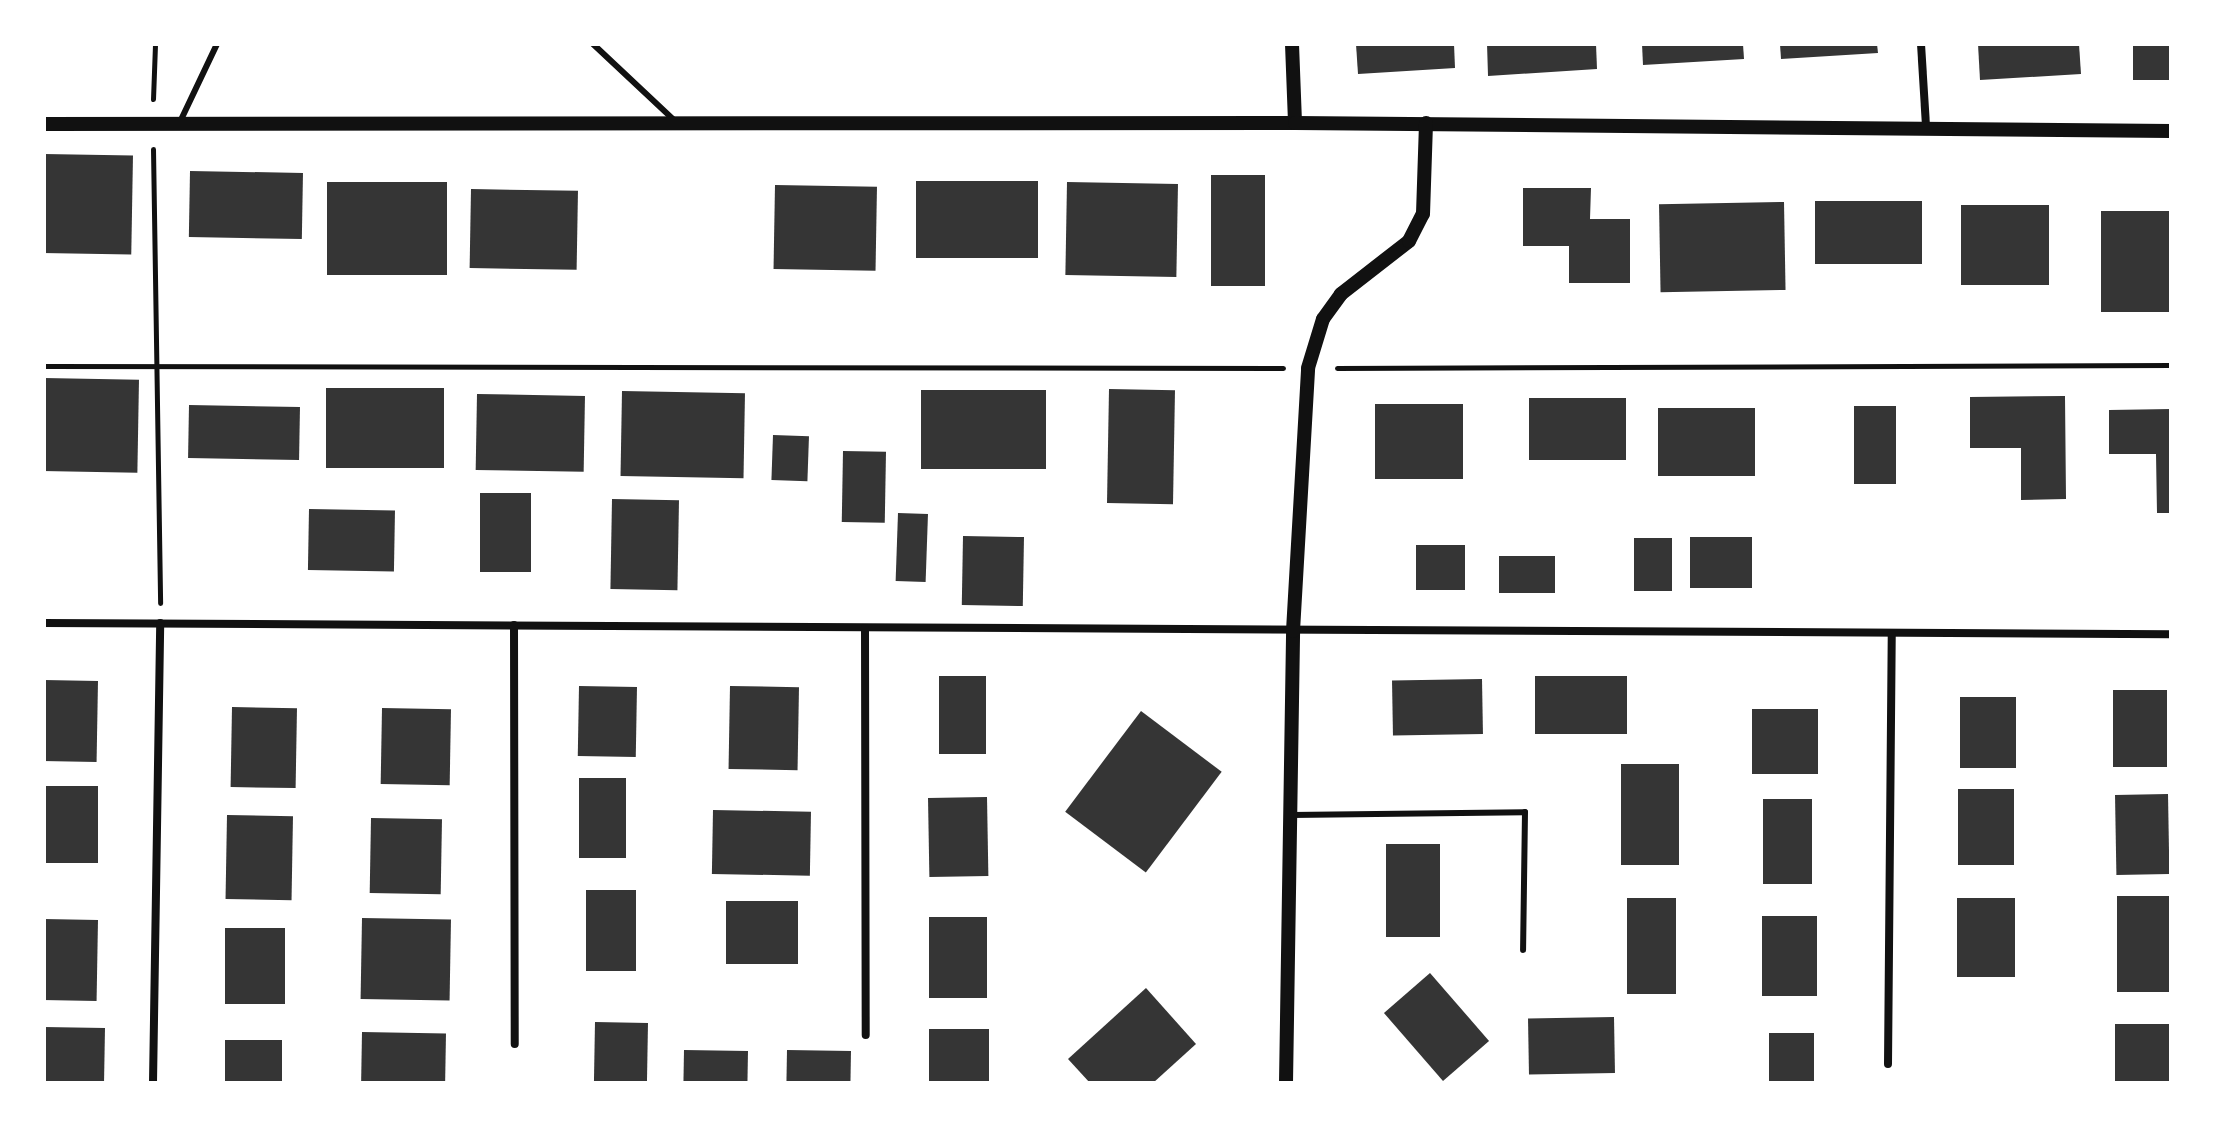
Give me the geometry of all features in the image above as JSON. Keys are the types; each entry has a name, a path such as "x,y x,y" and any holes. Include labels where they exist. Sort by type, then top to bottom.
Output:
{"street":[{"path":"1292,44 1295,123"},
{"path":"1921,44 1926,125"},
{"path":"44,124 1426,123 1926,125 2171,131"},
{"path":"1286,1083 1293,631 1308,368 1323,319 1341,294 1409,241 1423,214 1426,123"},
{"path":"44,623 2171,634"},
{"path":"153,1083 160,623"},
{"path":"514,625 515,1044"},
{"path":"865,628 866,1035"},
{"path":"1888,1064 1892,634"}],"lane":[{"path":"179,124 217,44"},
{"path":"593,44 677,124"},
{"path":"1290,815 1525,812 1523,950"}],"path":[{"path":"155,44 153,124 159,367 160,623"},
{"path":"44,366 1308,368 2171,365"}],"building":[{"path":"1356,44 1454,44 1455,68 1358,74"},
{"path":"1487,44 1596,44 1597,69 1488,76"},
{"path":"1642,44 1743,44 1744,59 1643,65"},
{"path":"1780,44 1877,44 1878,53 1781,59"},
{"path":"1978,44 2079,44 2081,74 1980,80"},
{"path":"2133,44 2171,44 2171,80 2133,80"},
{"path":"44,154 133,156 131,255 44,253"},
{"path":"190,171 303,173 302,239 189,237"},
{"path":"1211,175 1265,175 1265,286 1211,286"},
{"path":"916,181 1038,181 1038,258 916,258"},
{"path":"327,182 447,182 447,275 327,275"},
{"path":"1067,182 1178,184 1176,277 1065,275"},
{"path":"775,185 877,187 876,271 774,269"},
{"path":"1523,188 1591,188 1590,219 1630,219 1630,283 1569,283 1569,246 1523,246"},
{"path":"471,189 578,191 577,270 470,268"},
{"path":"1815,201 1922,201 1922,264 1815,264"},
{"path":"1784,202 1786,290 1661,292 1659,204"},
{"path":"1961,205 2049,205 2049,285 1961,285"},
{"path":"2101,211 2171,211 2171,312 2101,312"},
{"path":"44,378 139,380 137,473 44,471"},
{"path":"326,388 444,388 444,468 326,468"},
{"path":"1109,389 1175,390 1173,504 1107,503"},
{"path":"921,390 1046,390 1046,469 921,469"},
{"path":"622,391 745,393 743,478 621,476"},
{"path":"477,394 585,396 584,472 476,470"},
{"path":"2065,396 2066,499 2021,500 2021,448 1970,448 1970,397"},
{"path":"1529,398 1626,398 1626,460 1529,460"},
{"path":"1375,404 1463,404 1463,479 1375,479"},
{"path":"189,405 300,407 299,460 188,458"},
{"path":"1854,406 1896,406 1896,484 1854,484"},
{"path":"1658,408 1755,408 1755,476 1658,476"},
{"path":"2171,409 2171,513 2157,513 2156,454 2109,454 2109,410"},
{"path":"773,435 809,436 807,481 771,480"},
{"path":"843,451 886,452 885,523 842,522"},
{"path":"480,493 531,493 531,572 480,572"},
{"path":"612,499 679,500 677,590 610,589"},
{"path":"309,509 395,511 394,571 308,570"},
{"path":"898,513 928,514 926,582 896,581"},
{"path":"963,536 1024,537 1023,606 962,605"},
{"path":"1690,537 1752,537 1752,588 1690,588"},
{"path":"1634,538 1672,538 1672,591 1634,591"},
{"path":"1416,545 1465,545 1465,590 1416,590"},
{"path":"1499,556 1555,556 1555,593 1499,593"},
{"path":"939,676 986,676 986,754 939,754"},
{"path":"1535,676 1627,676 1627,734 1535,734"},
{"path":"1482,679 1483,734 1393,736 1392,681"},
{"path":"44,680 98,681 97,762 44,761"},
{"path":"579,686 637,687 636,757 578,756"},
{"path":"730,686 799,687 798,770 729,769"},
{"path":"2113,690 2167,690 2167,767 2113,767"},
{"path":"1960,697 2016,697 2016,768 1960,768"},
{"path":"232,707 297,708 296,788 231,787"},
{"path":"382,708 451,709 450,785 381,784"},
{"path":"1752,709 1818,709 1818,774 1752,774"},
{"path":"1141,711 1222,772 1146,872 1065,812"},
{"path":"1621,764 1679,764 1679,865 1621,865"},
{"path":"579,778 626,778 626,858 579,858"},
{"path":"44,786 98,786 98,863 44,863"},
{"path":"1958,789 2014,789 2014,865 1958,865"},
{"path":"2168,794 2169,874 2116,875 2115,795"},
{"path":"987,797 988,876 929,877 928,798"},
{"path":"1763,799 1812,799 1812,884 1763,884"},
{"path":"713,810 811,812 810,876 712,874"},
{"path":"227,815 293,816 292,900 226,899"},
{"path":"371,818 442,819 441,894 370,893"},
{"path":"1386,844 1440,844 1440,937 1386,937"},
{"path":"586,890 636,890 636,971 586,971"},
{"path":"2117,896 2171,896 2171,992 2117,992"},
{"path":"1627,898 1676,898 1676,994 1627,994"},
{"path":"1957,898 2015,898 2015,977 1957,977"},
{"path":"726,901 798,901 798,964 726,964"},
{"path":"1762,916 1817,916 1817,996 1762,996"},
{"path":"929,917 987,917 987,998 929,998"},
{"path":"362,918 451,920 450,1001 361,999"},
{"path":"44,919 98,920 97,1001 44,1000"},
{"path":"225,928 285,928 285,1004 225,1004"},
{"path":"1430,973 1489,1041 1443,1081 1384,1013"},
{"path":"1146,988 1196,1044 1153,1083 1090,1083 1068,1059"},
{"path":"1614,1017 1615,1073 1529,1074 1528,1019"},
{"path":"595,1022 648,1023 647,1083 594,1083"},
{"path":"2115,1024 2169,1024 2169,1083 2115,1083"},
{"path":"44,1027 105,1028 104,1083 44,1083"},
{"path":"929,1029 989,1029 989,1083 929,1083"},
{"path":"362,1032 446,1033 445,1083 361,1083"},
{"path":"1769,1033 1814,1033 1814,1083 1769,1083"},
{"path":"225,1040 282,1040 282,1083 225,1083"},
{"path":"684,1050 748,1051 747,1083 683,1083"},
{"path":"787,1050 851,1051 850,1083 786,1083"}]}
